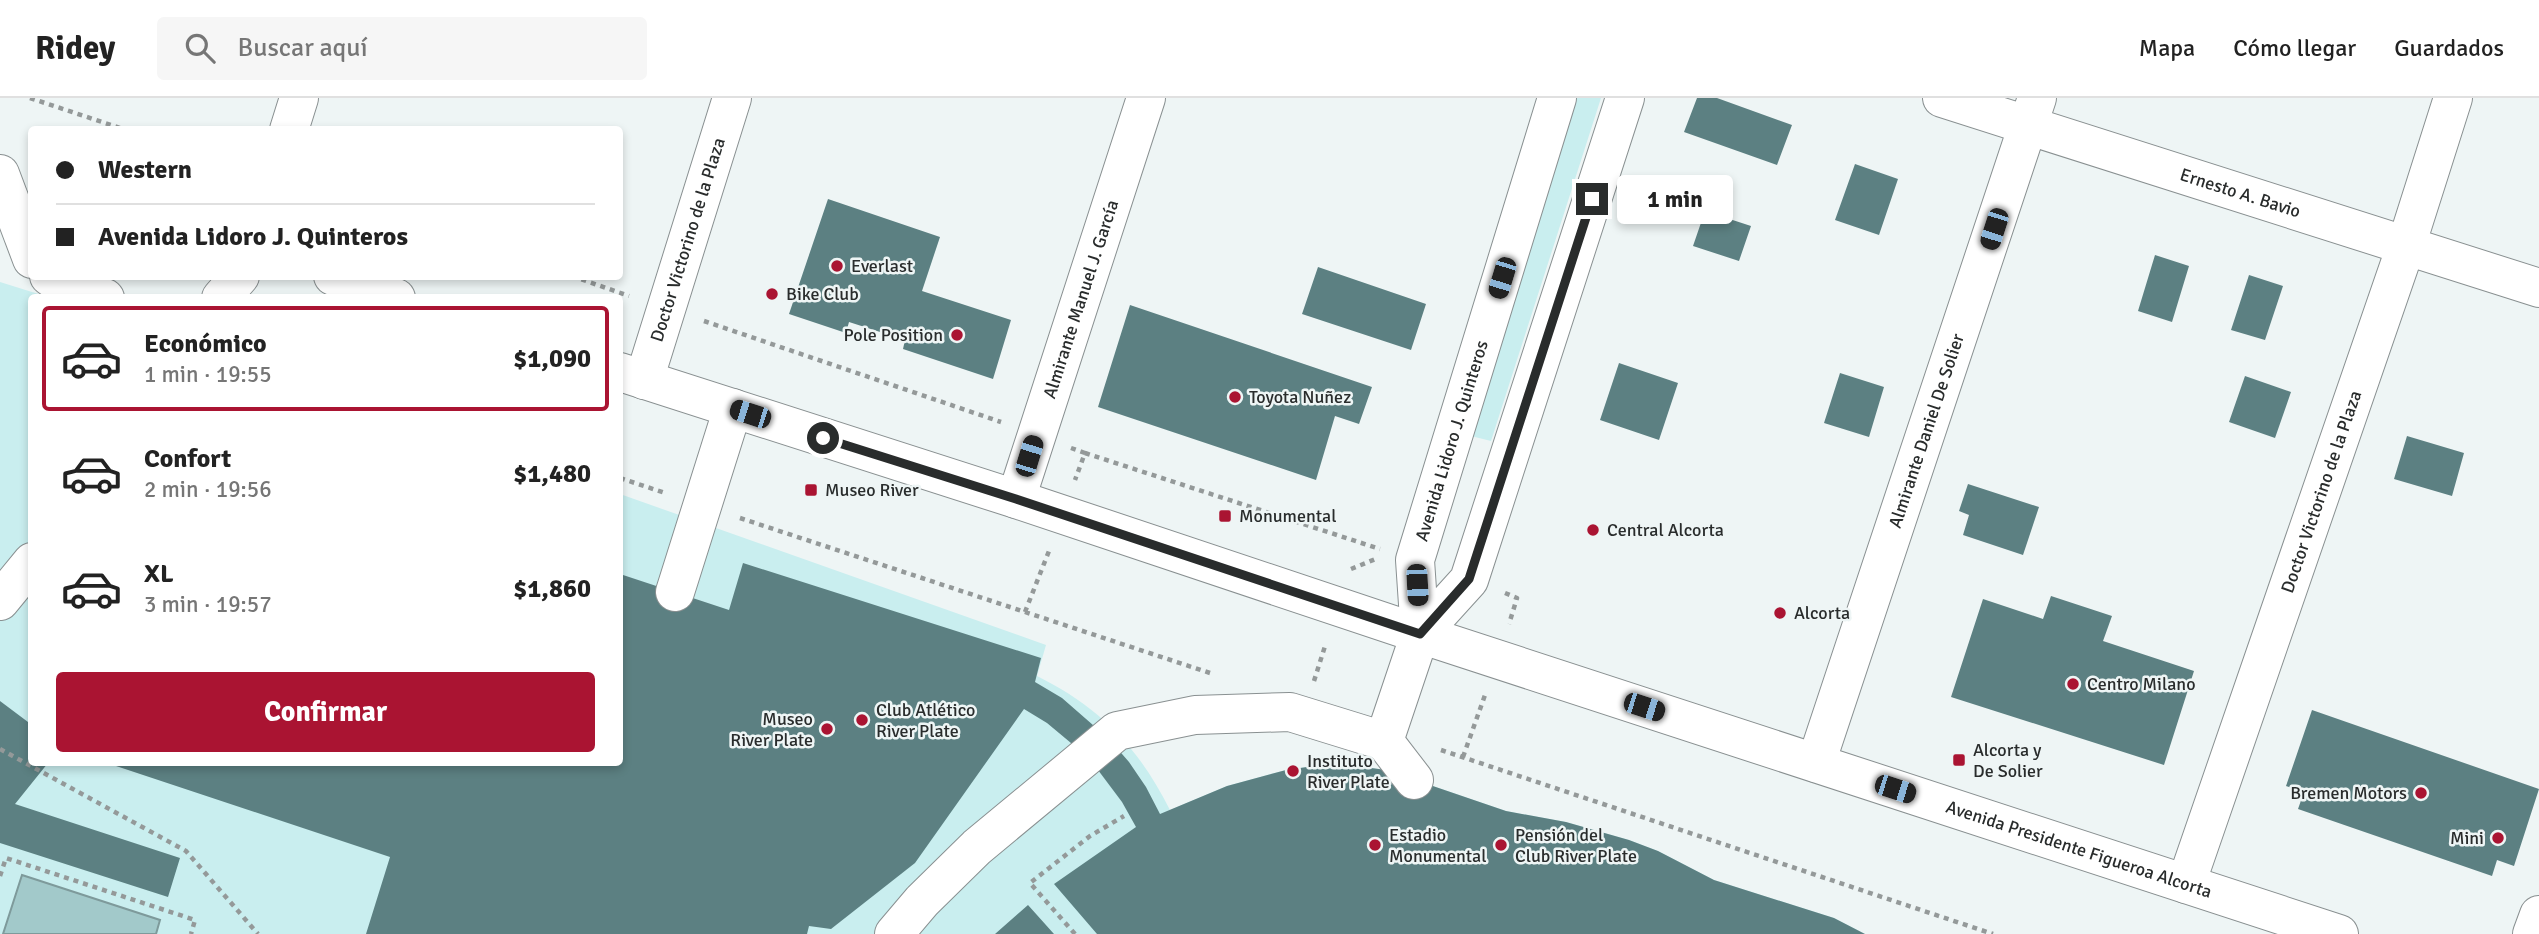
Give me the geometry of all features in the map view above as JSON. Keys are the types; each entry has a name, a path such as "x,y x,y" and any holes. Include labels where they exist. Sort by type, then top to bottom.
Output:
{"street":[{"path":"290,126 299,98"},
{"name":"Doctor Victorino de la Plaza","path":"632,376 667,309 732,98"},
{"name":"Almirante Manuel J. García","path":"1016,499 1146,98"},
{"name":"Avenida Lidoro J. Quinteros","path":"1420,634 1415,560 1557,98"},
{"path":"1384,741 1420,634 1469,579 1625,98"},
{"name":"Ernesto A. Bavio","path":"1942,98 2033,112 2406,246 2539,288"},
{"name":"Doctor Victorino de la Plaza","path":"2186,884 2406,246 2453,98"},
{"name":"Almirante Daniel De Solier","path":"1816,764 2033,112"},
{"path":"0,167 28,176"},
{"path":"0,174 28,248"},
{"path":"55,280 93,294"},
{"path":"224,294 236,280"},
{"path":"344,280 384,294"},
{"name":"Avenida Presidente Figueroa Alcorta","path":"632,376 1016,499 2339,934"},
{"path":"675,592 733,408"},
{"path":"0,601 28,567"},
{"path":"894,934 922,901 977,847 1117,731 1195,715 1290,712 1384,741 1414,780"},
{"path":"2532,934 2539,915"}],"path":[{"path":"30,98 114,126"},
{"path":"584,280 1036,434"},
{"path":"1085,453 1390,553"},
{"path":"0,749 28,764"},
{"path":"31,766 186,851 258,934"},
{"path":"1075,934 1030,883 1090,836 1124,816"},
{"path":"0,876 6,858 195,920 191,934"}],"shaded area":[{"path":"1572,98 1601,98 1491,441 1467,435"},
{"name":"Club Atlético River Plate","path":"0,282 38,294 28,294 28,766 623,766 623,495 1046,645 1037,676 1060,688 1116,731 1145,767 1170,810 1227,786 1286,770 1335,763 1386,770 1506,811 1566,822 1629,840 1658,851 1714,880 1834,918 1865,934 0,934"},
{"path":"22,875 160,920 156,934 3,934"}],"building":[{"path":"1697,98 1717,98 1792,125 1777,165 1684,132"},
{"path":"1855,164 1898,179 1879,235 1835,220"},
{"path":"828,199 940,237 922,291 1011,320 993,379 903,349 905,340 849,322 846,333 789,314"},
{"path":"1705,211 1751,226 1739,261 1693,246"},
{"path":"2155,255 2189,266 2172,322 2138,311"},
{"path":"1318,267 1426,304 1411,350 1302,314"},
{"path":"2249,275 2283,286 2265,340 2231,330"},
{"name":"Toyota Nuñez","path":"1130,305 1372,387 1359,424 1335,416 1316,480 1098,407"},
{"path":"1619,363 1678,383 1659,440 1600,420"},
{"path":"1840,373 1884,387 1869,437 1824,423"},
{"path":"2245,376 2291,392 2275,438 2229,422"},
{"path":"2407,436 2464,453 2452,496 2394,479"},
{"path":"1968,484 2039,507 2023,555 1963,535 1969,515 1959,511"},
{"name":"Club Atlético River Plate","path":"743,563 1041,658 1035,682 1062,698 1109,739 1146,787 1160,814 1227,786 1286,770 1335,763 1386,770 1506,811 1566,822 1629,840 1658,851 1714,880 1834,918 1865,934 1097,934 1054,884 1136,827 1122,802 1089,758 1047,723 1024,709 915,863 831,929 809,926 807,934 366,934 390,857 116,766 623,766 623,575 729,610"},
{"name":"Centro Milano","path":"2051,596 2112,616 2103,641 2194,671 2164,765 1951,697 1983,599 2043,619"},
{"path":"0,701 28,722 28,766 46,766 15,804 180,858 168,897 0,843"},
{"name":"Bremen Motors","path":"2312,710 2539,789 2514,866 2497,860 2492,876 2298,809 2304,792 2286,786"},
{"path":"1028,905 1054,934 995,934"}],"place":[{"name":"Everlast","path":"837,266"},
{"name":"Bike Club","path":"772,294"},
{"name":"Pole Position","path":"957,335"},
{"name":"Toyota Nuñez","path":"1235,397"},
{"name":"Museo River","path":"811,490"},
{"name":"Monumental","path":"1225,516"},
{"name":"Central Alcorta","path":"1593,530"},
{"name":"Alcorta","path":"1780,613"},
{"name":"Centro Milano","path":"2073,684"},
{"name":"Club Atlético River Plate","path":"862,720"},
{"name":"Museo River Plate","path":"827,729"},
{"name":"Alcorta y De Solier","path":"1959,760"},
{"name":"Instituto River Plate","path":"1293,771"},
{"name":"Bremen Motors","path":"2421,793"},
{"name":"Mini","path":"2498,838"},
{"name":"Estadio Monumental","path":"1375,845"},
{"name":"Pensión del Club River Plate","path":"1501,845"}],"route":[{"path":"823,438 1016,499 1420,634 1469,579 1592,199"}]}
